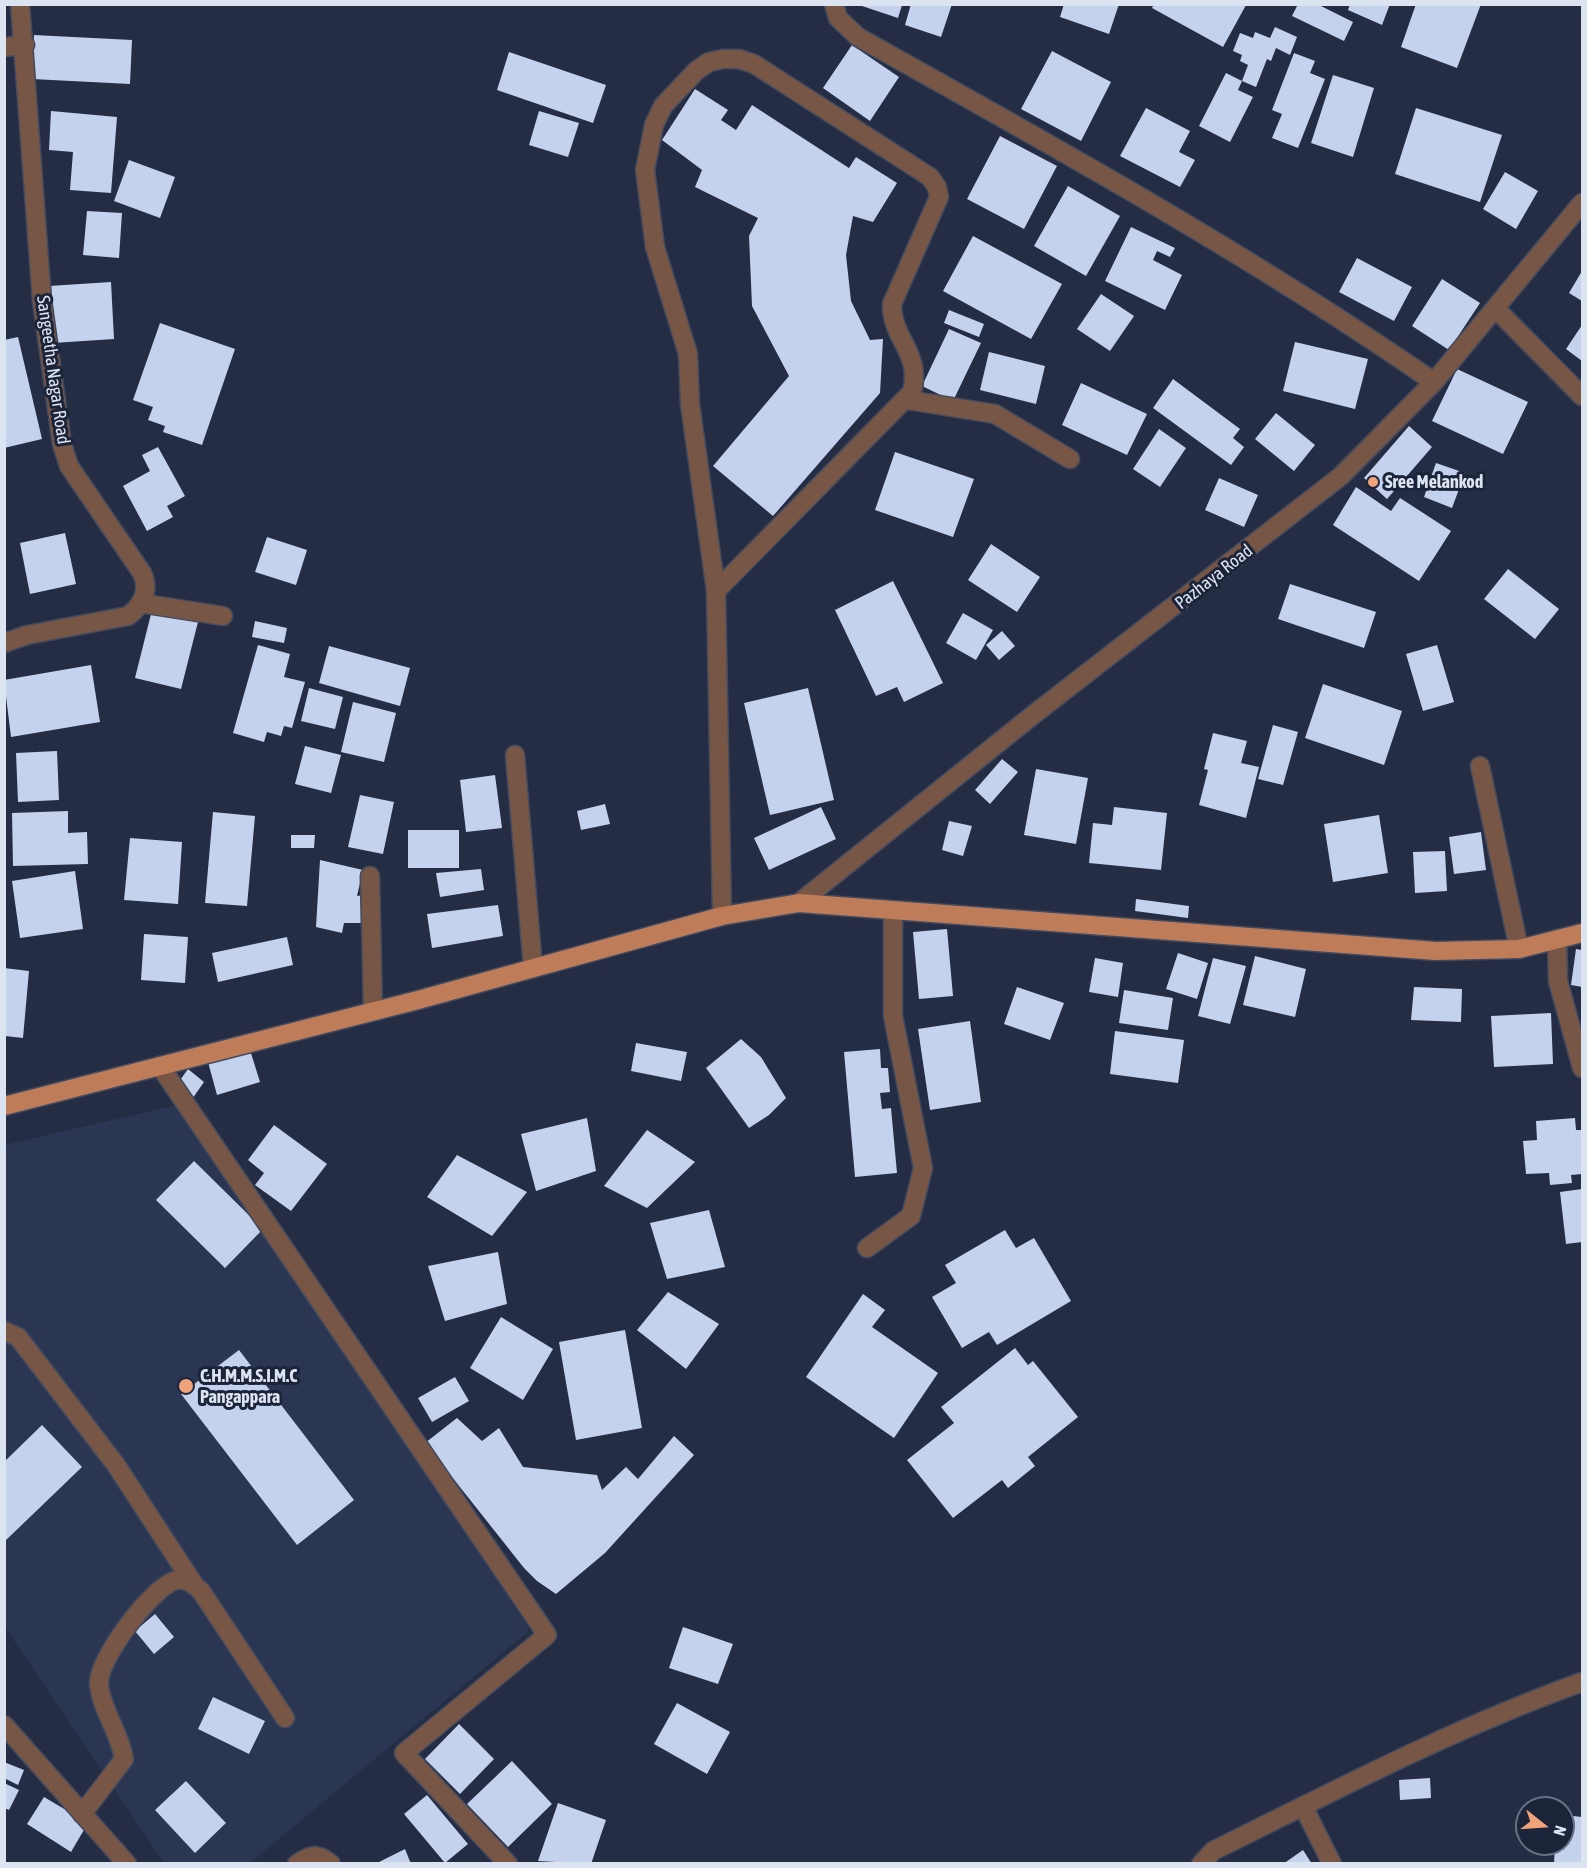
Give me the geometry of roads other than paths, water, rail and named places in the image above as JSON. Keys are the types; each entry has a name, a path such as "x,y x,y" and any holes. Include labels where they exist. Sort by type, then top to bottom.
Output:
{"main road":[{"path":"4,1106 373,1011 722,916 799,903 893,912 1436,951 1519,949 1582,933"}],"street":[{"name":"Sangeetha Nagar Road","path":"20,4 25,45 42,301 62,444 69,466 142,573 146,588 140,603"},
{"path":"834,4 838,18 858,37 1121,184 1340,316 1434,382"},
{"path":"4,47 25,45"},
{"path":"716,591 908,399 915,381 915,365 892,317 892,304 938,201 939,193 934,182 754,64 731,58 709,62 696,71 663,106 654,125 645,170 655,247 688,354 690,404 716,591 722,916"},
{"name":"Pazhaya Road","path":"799,903 1033,715 1341,476 1434,382 1582,203"},
{"path":"1495,308 1582,396"},
{"path":"908,399 995,414 1070,459"},
{"path":"4,643 27,635 128,616 140,603 223,615"},
{"path":"515,755 532,968"},
{"path":"1480,766 1519,949"},
{"path":"370,876 373,1011"},
{"path":"867,1248 911,1216 923,1168 893,1016 893,912"},
{"path":"1557,939 1558,981 1582,1068"},
{"path":"160,1066 547,1635 404,1753 508,1863"},
{"path":"4,1331 18,1336 116,1465 195,1586"},
{"path":"82,1814 124,1759 99,1686 104,1659 124,1630 160,1589 174,1580 188,1580 201,1590 285,1718"},
{"path":"1201,1863 1213,1851 1400,1757 1529,1701 1582,1682"},
{"path":"4,1725 127,1863"},
{"path":"1303,1806 1332,1863"},
{"path":"297,1863 312,1855 320,1856 331,1863"}],"place":[{"name":"Sree Melankod","path":"1373,482"},
{"name":"C.H.M.M.S.I.M.C Pangappara","path":"186,1386"}]}
